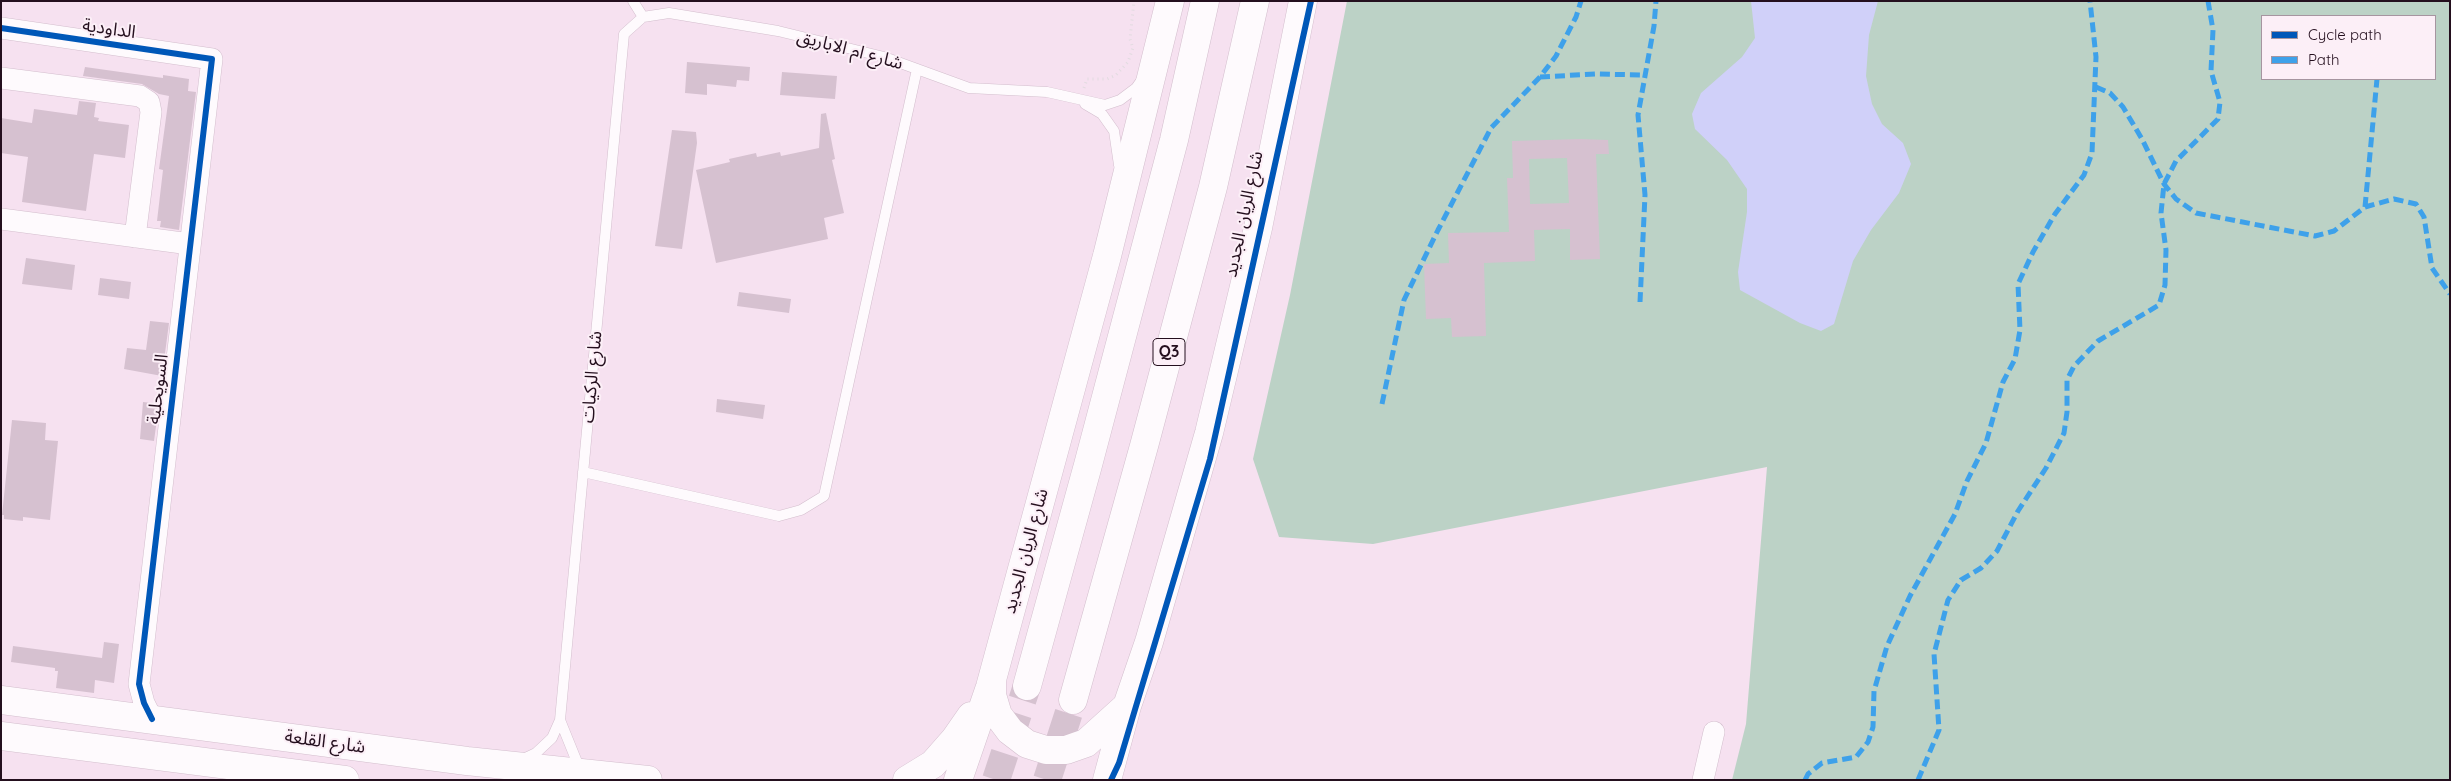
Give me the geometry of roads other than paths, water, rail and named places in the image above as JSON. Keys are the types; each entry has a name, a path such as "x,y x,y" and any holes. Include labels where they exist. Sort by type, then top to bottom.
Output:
{"main road":[{"name":"شارع الريان الجديد","path":"958,780 991,681 1122,197 1145,53 1170,1"},
{"name":"شارع الريان الجديد","path":"1027,686 1091,455 1174,140 1205,1"},
{"name":"شارع الريان الجديد","path":"1073,700 1144,446 1213,187 1255,1"},
{"name":"شارع الريان الجديد","path":"1110,770 1127,706 1149,642 1209,433 1258,228 1304,1"},
{"path":"991,681 992,695 998,715 1006,726 1027,744 1046,750 1066,750 1086,743 1127,706"},
{"path":"907,780 933,764 950,745 991,681"},
{"name":"شارع القلعة","path":"1,700 509,765 648,780"},
{"name":"شارع القلعة","path":"1,736 345,780"},
{"path":"1091,780 1110,770"}],"street":[{"name":"الداودية","path":"1,28 212,59"},
{"name":"السويحلية","path":"152,719 144,703 139,684 212,59"},
{"path":"1,78 140,96 149,102 151,112 136,237"},
{"path":"1,219 190,244"},
{"path":"105,713 126,700 139,684"},
{"path":"1702,780 1714,732"}],"lane":[{"path":"633,1 643,17"},
{"name":"شارع ام الاباريق","path":"643,17 669,13 778,30 884,57 969,88 1047,92 1080,101 1105,105 1120,100 1136,88 1145,53"},
{"name":"شارع الركيات","path":"509,765 536,753 552,738 560,720 624,34 643,17"},
{"path":"583,472 779,516 801,510 824,496 917,69"},
{"name":"شارع ام الاباريق","path":"1080,101 1102,114 1114,131 1119,157 1122,197"},
{"name":"شارع الركيات","path":"560,720 577,762 596,775"}],"water":[{"path":"1751,1 1878,1 1869,35 1866,76 1872,104 1882,124 1903,143 1911,164 1899,193 1871,230 1853,261 1834,324 1821,331 1800,323 1740,290 1738,272 1747,212 1747,189 1727,160 1695,129 1692,114 1701,93 1742,57 1755,38"}],"tunnel":[{"path":"996,780 1027,686"},
{"path":"1047,780 1073,700"}]}
